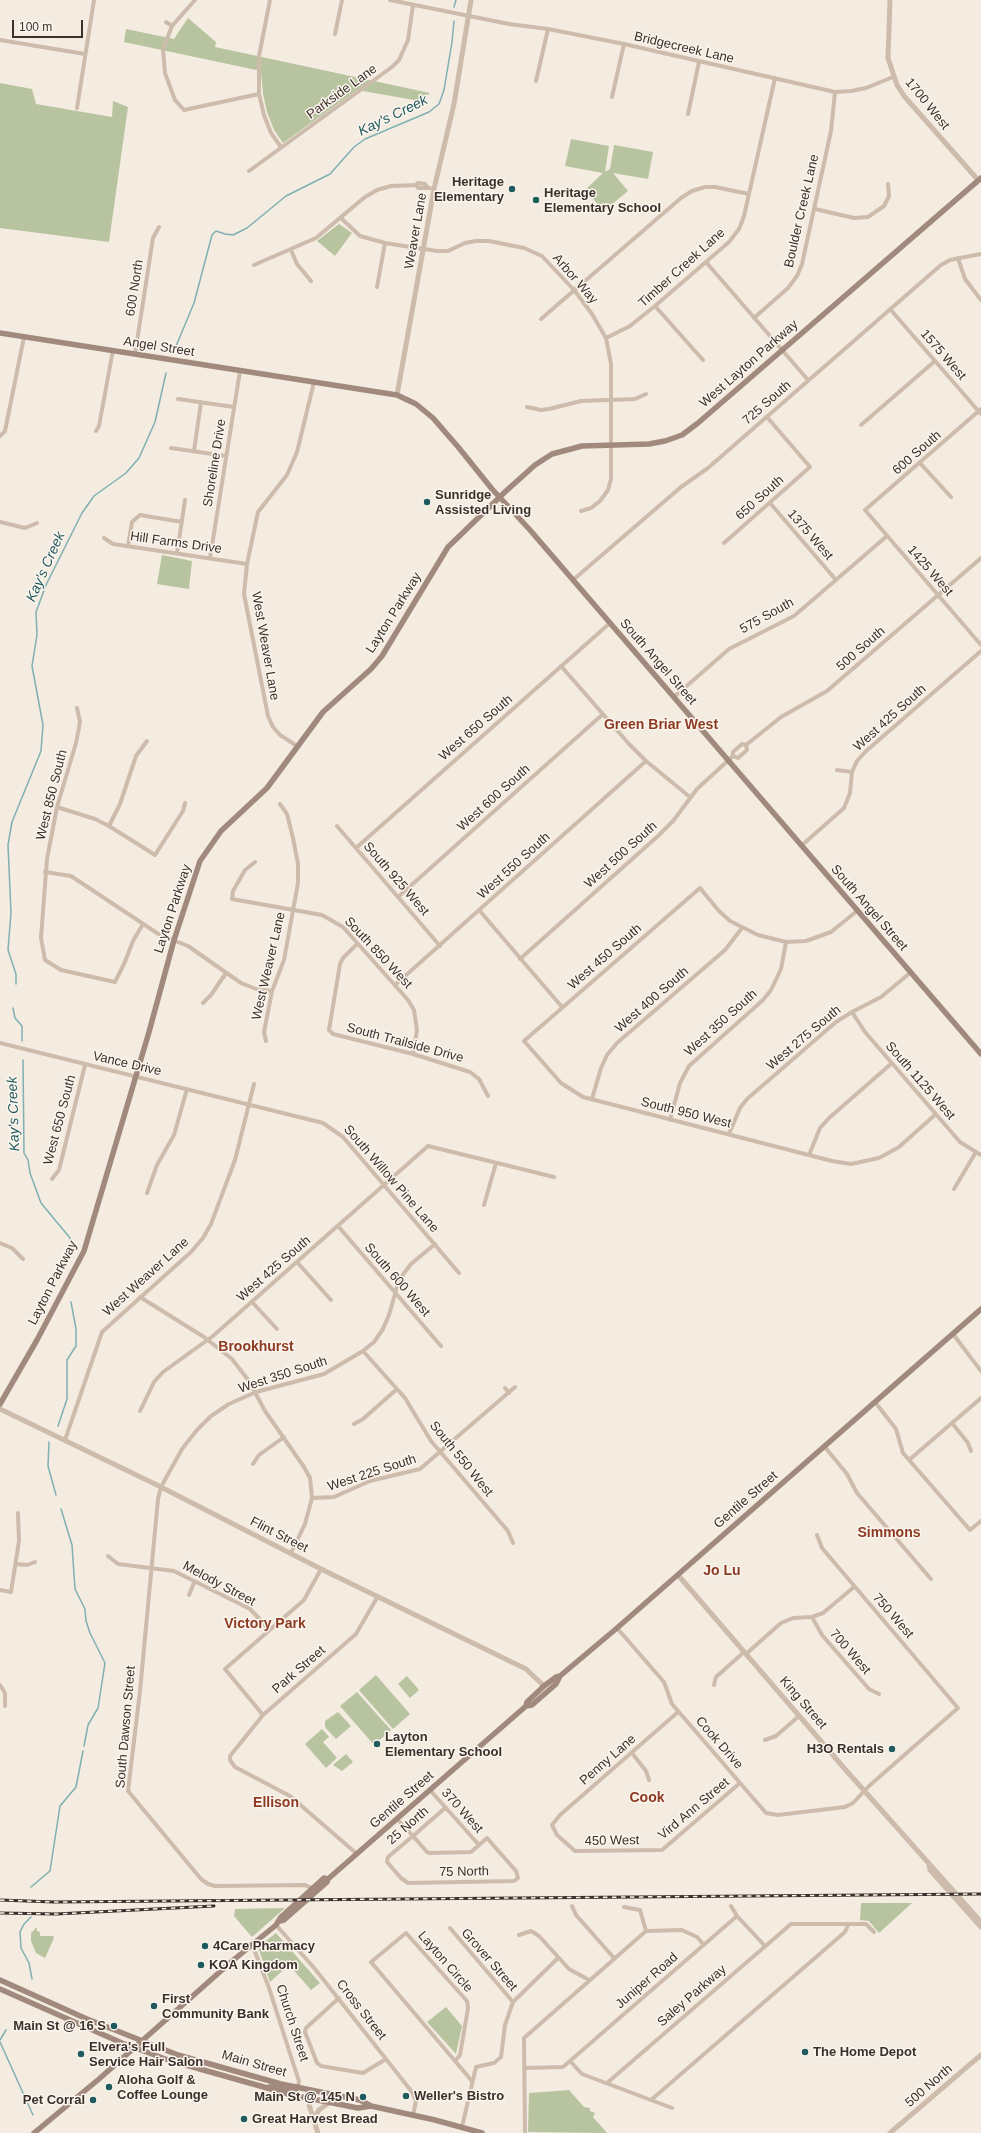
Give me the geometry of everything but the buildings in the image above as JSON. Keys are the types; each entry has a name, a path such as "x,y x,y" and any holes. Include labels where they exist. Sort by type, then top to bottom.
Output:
{"main road":[{"name":"West Layton Parkway","path":"499,497 535,465 552,454 582,446 649,444 665,441 682,435 698,423 980,180"},
{"name":"Angel Street","path":"0,333 314,382"},
{"name":"South Angel Street","path":"314,382 397,395 416,404 433,418 499,497 574,580 674,697 731,758 801,846 981,1054"},
{"name":"Layton Parkway","path":"0,1404 37,1340 84,1251 190,886 200,861 221,831 267,788 322,712 371,669 382,656 448,547 499,497"},
{"name":"Gentile Street","path":"527,1706 527,1702 544,1686 548,1686 560,1677 617,1628 981,1309"},
{"name":"Gentile Street","path":"34,2133 134,2048 252,1944 284,1920 397,1818 527,1706 538,1700 560,1677"},
{"name":"Gentile Street","path":"278,1923 281,1917 312,1888 324,1878 328,1879"},
{"name":"Main Street","path":"0,1980 142,2041 178,2054 298,2088 360,2100 371,2106 482,2133"},
{"name":"Main Street","path":"0,1989 134,2048 168,2060 264,2088 310,2099 358,2108 371,2106"},
{"path":"264,2088 277,2086 294,2091 298,2088"}],"street":[{"path":"77,108 94,0"},
{"path":"195,0 172,26 163,49 165,73 175,100 184,110 258,94"},
{"path":"270,0 259,56 258,94 271,133 281,148"},
{"path":"335,34 342,0"},
{"name":"Bridgecreek Lane","path":"390,0 509,24 548,29 624,44 835,92 866,88 893,76"},
{"name":"Weaver Lane","path":"397,395 434,189 454,104 471,0"},
{"name":"1700 West","path":"890,0 888,58 893,76 904,96 980,180"},
{"name":"Parkside Lane","path":"249,171 392,68 399,60 408,40 413,5"},
{"path":"166,22 172,26"},
{"path":"536,82 548,29"},
{"path":"0,40 85,54"},
{"path":"612,97 624,44"},
{"path":"688,114 699,62"},
{"name":"Timber Creek Lane","path":"606,338 630,326 656,306 729,242 739,228 749,194 775,78"},
{"name":"Boulder Creek Lane","path":"754,318 788,288 797,276 815,209 831,131 835,92"},
{"path":"815,209 854,218 868,217 884,206 889,196 888,184"},
{"path":"254,265 316,238 365,197 376,190 391,186 416,185 418,188 434,189"},
{"path":"541,319 681,198 692,191 705,187 715,187 749,194"},
{"name":"Arbor Way","path":"341,218 360,236 385,243 448,251 465,243 487,241 524,248 542,256 574,290 592,314 606,338 611,364 611,479 608,490 600,501 591,508 582,511"},
{"name":"600 North","path":"134,354 154,238 159,227"},
{"path":"377,287 385,243"},
{"path":"291,250 300,267 311,281"},
{"name":"725 South","path":"574,580 680,487 708,468 941,265 958,258 981,254"},
{"path":"958,258 965,279 981,300"},
{"path":"706,262 808,380"},
{"path":"656,306 703,360"},
{"name":"1575 West","path":"890,309 934,361 980,411"},
{"path":"0,436 5,431 24,337"},
{"path":"96,431 113,350"},
{"path":"861,425 934,361"},
{"name":"Shoreline Drive","path":"210,558 240,371"},
{"name":"West Weaver Lane","path":"297,746 280,735 273,727 268,716 244,594 247,564 258,512 287,475 298,452 314,382"},
{"path":"527,407 541,410 581,401 635,399 646,394"},
{"path":"178,399 234,407"},
{"path":"194,451 201,402"},
{"name":"600 South","path":"865,510 980,411"},
{"name":"650 South","path":"724,543 810,467 767,417"},
{"path":"171,448 226,456"},
{"path":"920,463 951,497"},
{"path":"177,553 185,500"},
{"name":"1375 West","path":"770,503 836,580"},
{"name":"1425 West","path":"865,510 981,645"},
{"path":"128,546 132,522 140,515 182,522"},
{"path":"0,522 25,528 36,523"},
{"name":"575 South","path":"674,697 729,649 794,616 886,536"},
{"name":"Hill Farms Drive","path":"104,538 113,544 247,564"},
{"name":"500 South","path":"746,745 747,750 738,758 731,758 733,752 742,744 746,745 771,724 827,692 981,558"},
{"name":"West 650 South","path":"356,848 610,623"},
{"name":"West 425 South","path":"801,846 844,808 850,793 852,772 857,761 874,744 981,651"},
{"path":"561,666 646,761 690,797"},
{"name":"West 850 South","path":"77,708 80,722 76,743 57,806 45,872 41,938 45,960 61,970 115,982 133,941 143,924"},
{"name":"West 600 South","path":"398,897 603,714"},
{"path":"109,826 120,804 136,756 147,741"},
{"name":"West 500 South","path":"520,959 658,836 673,821 690,797 707,778 731,758"},
{"name":"West 550 South","path":"395,985 646,761"},
{"path":"837,770 852,772"},
{"path":"57,806 95,819 109,826 155,855 183,811 185,803"},
{"name":"West Weaver Lane","path":"266,1042 264,1032 272,991 284,960 298,883 298,864 287,814 280,804"},
{"name":"South 925 West","path":"336,826 440,946"},
{"name":"South 850 West","path":"255,862 245,870 233,891 232,899 330,918 343,927 395,985 414,1010 417,1030 413,1054"},
{"path":"45,872 71,876 81,881 143,924 188,946 226,974 241,983 256,989 272,991"},
{"name":"West 450 South","path":"524,1041 700,888 719,911 742,928"},
{"path":"479,910 562,1007"},
{"path":"742,928 758,935 786,942 806,941 831,932 857,911"},
{"name":"West 400 South","path":"592,1099 601,1068 607,1055 617,1043 725,950 742,928"},
{"name":"West 350 South","path":"670,1120 680,1083 689,1066 763,1000 771,990 781,968 786,942"},
{"name":"South Trailside Drive","path":"357,944 343,958 340,964 329,1030 333,1034 413,1054 470,1072 479,1078 488,1096"},
{"name":"West 275 South","path":"729,1134 733,1122 747,1099 836,1022 881,997 910,973"},
{"path":"203,1003 211,995 226,974"},
{"name":"South 1125 West","path":"852,1012 865,1032 960,1142 981,1155"},
{"name":"South 950 West","path":"524,1041 561,1083 573,1092 592,1099 670,1120 832,1161 852,1164 879,1158 899,1147 936,1114"},
{"name":"Vance Drive","path":"0,1043 85,1065 135,1075 249,1105"},
{"path":"809,1155 820,1128 829,1118 892,1063"},
{"name":"West 650 South","path":"52,1179 59,1170 85,1065"},
{"name":"West Weaver Lane","path":"65,1440 102,1332 191,1252 203,1238 211,1224 235,1160 254,1084"},
{"path":"147,1193 157,1165 174,1135 187,1089"},
{"name":"South Willow Pine Lane","path":"249,1105 322,1123 342,1137 385,1185 459,1273"},
{"name":"West 425 South","path":"140,1411 154,1382 163,1372 208,1340 428,1146 496,1163"},
{"path":"954,1189 976,1152"},
{"path":"484,1205 496,1163 554,1177"},
{"name":"South 600 West","path":"338,1226 441,1346"},
{"path":"0,1243 12,1248 23,1259"},
{"name":"West 350 South","path":"161,1487 182,1449 197,1430 211,1416 229,1404 256,1392 324,1374 363,1352 374,1342 383,1329 399,1280 404,1273 435,1244"},
{"path":"297,1262 331,1300"},
{"path":"140,1297 208,1340 232,1359 256,1392 265,1411 304,1467 310,1478 312,1498"},
{"path":"252,1302 277,1329"},
{"path":"953,1334 981,1371"},
{"name":"South 550 West","path":"363,1352 397,1389 413,1410 430,1441 508,1531 512,1543"},
{"name":"West 225 South","path":"291,1553 305,1524 312,1498 334,1497 370,1481 420,1469 441,1453 515,1387"},
{"path":"505,1388 509,1393"},
{"path":"354,1424 363,1419 397,1389"},
{"path":"909,1460 981,1398"},
{"path":"875,1402 896,1428 899,1444 903,1453 970,1530 981,1520"},
{"name":"Flint Street","path":"0,1409 161,1487 321,1569 526,1669 544,1686"},
{"path":"952,1423 968,1443 971,1451"},
{"path":"253,1464 259,1455 284,1437"},
{"path":"824,1446 847,1474 857,1493 931,1579"},
{"name":"South Dawson Street","path":"161,1487 158,1499 140,1691 128,1792 201,1880 208,1884 215,1886 305,1885 312,1888"},
{"path":"0,1590 11,1592 19,1541 18,1513"},
{"name":"750 West","path":"816,1536 822,1548 854,1587 958,1708 865,1791"},
{"name":"Melody Street","path":"108,1556 118,1564 174,1571 194,1583 250,1610 269,1629"},
{"path":"16,1564 27,1565 35,1562"},
{"path":"263,1715 225,1669 304,1600 321,1569"},
{"name":"King Street","path":"678,1575 799,1716 981,1922"},
{"path":"189,1595 194,1583"},
{"path":"714,1685 716,1677 781,1623 793,1618 812,1617 830,1608 854,1587"},
{"name":"Park Street","path":"357,1854 290,1796 235,1767 230,1760 230,1756 263,1715 356,1634 378,1596"},
{"name":"700 West","path":"812,1617 822,1635 869,1689 880,1694"},
{"name":"Cook Drive","path":"617,1628 664,1682 669,1698 678,1712 740,1784 769,1815 837,1808 853,1803 865,1791"},
{"path":"0,1685 5,1693 4,1706"},
{"name":"Penny Lane","path":"552,1824 678,1712"},
{"path":"765,1740 776,1736 799,1716"},
{"path":"632,1753 646,1771 649,1780"},
{"name":"Vird Ann Street","path":"662,1850 740,1784"},
{"name":"370 West","path":"430,1790 479,1845"},
{"name":"25 North","path":"408,1883 401,1878 387,1860 388,1857 445,1808"},
{"path":"397,1818 427,1852 471,1852 479,1845"},
{"name":"450 West","path":"552,1824 557,1834 575,1851 662,1850"},
{"name":"75 North","path":"408,1883 514,1881 518,1878 516,1871 487,1838 479,1845"},
{"name":"King Street","path":"929,1864 930,1870 981,1927"},
{"path":"572,1906 576,1915 614,1958"},
{"path":"731,1906 737,1916 765,1946"},
{"path":"624,1907 640,1910 646,1931"},
{"name":"Juniper Road","path":"570,2061 737,1916"},
{"name":"Cross Street","path":"278,1923 339,1998 415,2096 416,2102 413,2115"},
{"name":"Saley Parkway","path":"607,2083 791,1924 848,1925"},
{"path":"651,2100 845,1932 848,1925 866,1924 874,1932"},
{"name":"Grover Street","path":"450,1928 513,2002 505,2025 501,2056 494,2062 476,2067 472,2081"},
{"path":"525,2133 524,2038 646,1931 682,1930 697,1937 704,1945"},
{"path":"519,1935 531,1931 539,1936 569,1969 589,1980"},
{"name":"Layton Circle","path":"456,2060 460,2056 468,2008 467,2002 406,1932 371,1962 456,2060 472,2081"},
{"name":"Church Street","path":"252,1944 269,1988 299,2081 298,2088"},
{"path":"513,2002 558,1958"},
{"path":"339,1998 306,2028 305,2032 317,2063 321,2066 363,2073 386,2059"},
{"name":"500 North","path":"890,2133 981,2055"},
{"path":"524,2068 560,2067 570,2061 582,2074 672,2108"},
{"path":"462,2127 472,2081"},
{"path":"310,2099 309,2105 318,2133"},
{"path":"313,2120 319,2110 330,2102"}],"green space":[{"path":"188,18 216,42 215,47 430,93 420,101 357,90 283,143 274,130 267,112 263,94 261,71 124,42 126,29 174,39"},
{"path":"0,83 32,89 36,104 112,117 113,101 128,107 109,242 0,228"},
{"path":"571,139 609,146 605,172 610,169 614,145 653,152 648,179 613,173 628,191 605,210 600,208 586,189 603,173 565,166"},
{"path":"339,224 352,233 335,256 317,241"},
{"path":"162,555 192,561 189,589 157,584"},
{"path":"376,1675 410,1714 393,1729 359,1690"},
{"path":"407,1676 419,1690 410,1698 398,1684"},
{"path":"357,1692 391,1730 374,1745 340,1706"},
{"path":"338,1712 351,1726 336,1739 325,1727 325,1721"},
{"path":"322,1729 329,1737 323,1742 337,1758 326,1768 305,1744"},
{"path":"346,1754 353,1762 342,1771 333,1765"},
{"path":"861,1903 912,1903 879,1933 869,1921 860,1920"},
{"path":"285,1908 252,1937 234,1916 235,1909"},
{"path":"37,1927 37,1931 40,1932 40,1936 53,1936 54,1938 45,1958 36,1953 31,1941 31,1933"},
{"path":"276,1933 320,1983 311,1990 289,1965 270,1982 258,1947"},
{"path":"446,2007 462,2026 456,2054 427,2022"},
{"path":"569,2090 584,2107 590,2108 590,2111 595,2113 593,2117 607,2133 528,2132 529,2093"}],"waterway":[{"name":"Kay's Creek","path":"454,7 456,0"},
{"name":"Kay's Creek","path":"174,351 194,303 212,235 216,231 233,235 247,228 286,196 330,174 354,147 365,139 429,112 439,104 444,90 454,21"},
{"name":"Kay's Creek","path":"16,984 16,974 8,950 11,913 8,845 12,822 41,751 43,725 32,666 37,635 36,612 46,585 82,513 94,496 126,473 139,458 155,422 166,373"},
{"name":"Kay's Creek","path":"13,1008 15,1018 22,1026 22,1041"},
{"name":"Kay's Creek","path":"23,1060 24,1153 28,1160 30,1173 41,1203 70,1238 71,1251"},
{"name":"Kay's Creek","path":"58,1426 67,1399 67,1360 76,1346 76,1329 71,1302"},
{"name":"Kay's Creek","path":"49,1442 48,1466 56,1495"},
{"name":"Kay's Creek","path":"61,1509 72,1545 75,1589 85,1609 86,1621 90,1633 105,1663 98,1708 88,1725 84,1746"},
{"name":"Kay's Creek","path":"31,1887 50,1871 60,1806 76,1787 83,1751"},
{"name":"Kay's Creek","path":"31,1917 24,1924 20,1932 21,1948 29,1963 32,1979"},
{"name":"Kay's Creek","path":"0,2040 6,2030"},
{"name":"Kay's Creek","path":"0,2042 33,2115"}],"railway":[{"path":"0,1900 54,1902 981,1894"},
{"path":"0,1913 56,1914 214,1906"}],"place":[{"name":"Heritage Elementary","path":"512,189"},
{"name":"Heritage Elementary School","path":"536,200"},
{"name":"Sunridge Assisted Living","path":"427,502"},
{"name":"Layton Elementary School","path":"377,1744"},
{"name":"H3O Rentals","path":"892,1749"},
{"name":"4Care Pharmacy","path":"205,1946"},
{"name":"KOA Kingdom","path":"201,1965"},
{"name":"First Community Bank","path":"154,2006"},
{"name":"Main St @ 16 S","path":"114,2026"},
{"name":"The Home Depot","path":"805,2052"},
{"name":"Elvera's Full Service Hair Salon","path":"81,2054"},
{"name":"Aloha Golf & Coffee Lounge","path":"109,2087"},
{"name":"Weller's Bistro","path":"406,2096"},
{"name":"Main St @ 145 N","path":"363,2097"},
{"name":"Pet Corral","path":"93,2100"},
{"name":"Great Harvest Bread","path":"244,2119"}],"district":[{"name":"Green Briar West","path":"661,725"},
{"name":"Brookhurst","path":"256,1347"},
{"name":"Simmons","path":"889,1533"},
{"name":"Jo Lu","path":"722,1571"},
{"name":"Victory Park","path":"265,1624"},
{"name":"Cook","path":"647,1798"},
{"name":"Ellison","path":"276,1803"}]}
